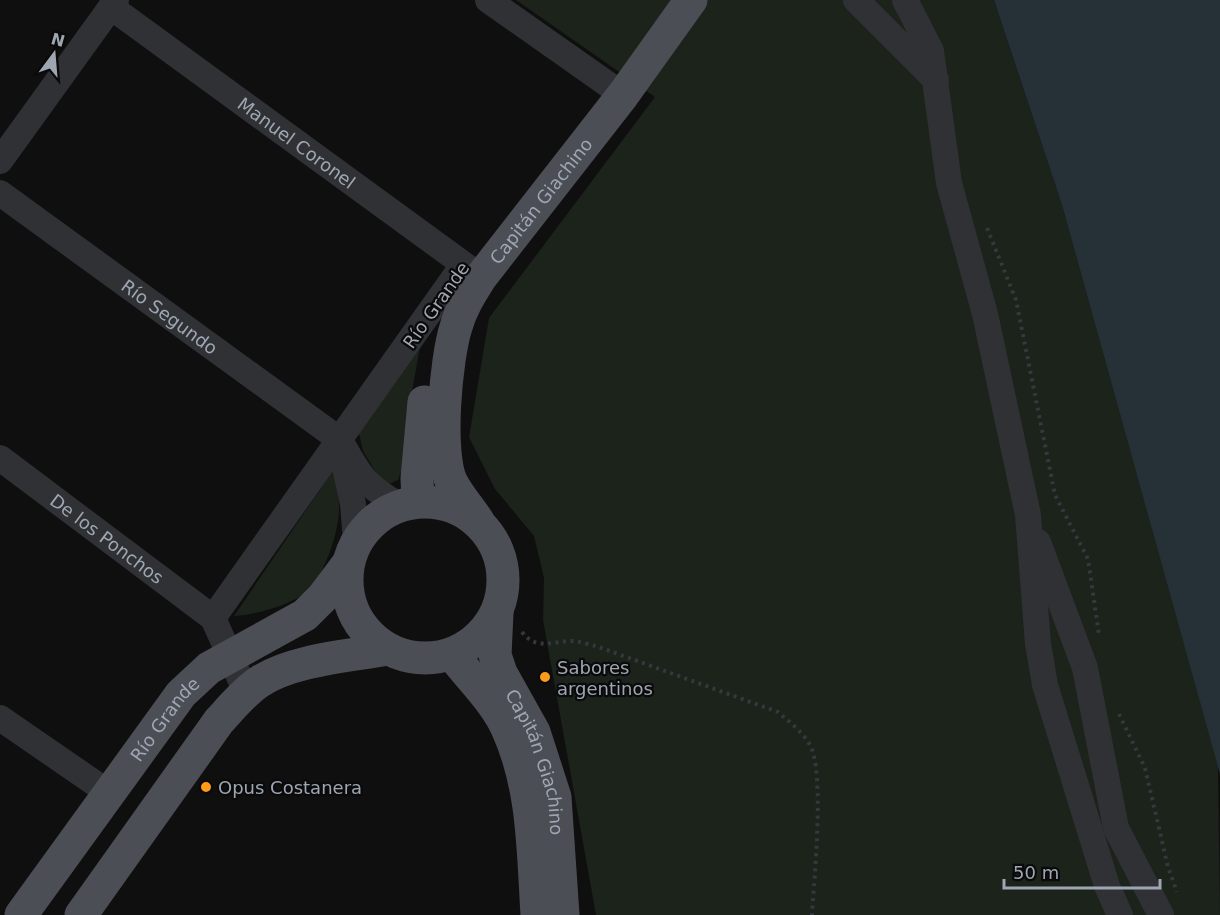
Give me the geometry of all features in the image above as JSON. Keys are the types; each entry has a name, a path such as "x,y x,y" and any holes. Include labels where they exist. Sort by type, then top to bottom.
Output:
{"main road":[{"name":"Río Grande","path":"472,271 615,89 669,0"},
{"path":"615,89 691,0"},
{"path":"409,503 417,477 430,355 442,312 472,271"},
{"name":"Capitán Giachino","path":"472,271 465,303 455,329 443,425 444,458 451,482 478,521"},
{"path":"409,503 450,506 478,521 492,538 501,558 504,580 499,607 486,630 471,644 452,654 419,658 388,649 368,634 354,614 347,590 352,553 368,526 382,514 409,503"},
{"name":"Río Grande","path":"21,915 181,694 209,668 305,615 323,597 352,553"},
{"name":"Capitán Giachino","path":"499,607 495,655 501,673 534,732 555,797 563,915"},
{"path":"81,915 219,721 246,692 260,681 284,670 388,649"},
{"name":"Capitán Giachino","path":"452,654 506,726 521,764 529,799 537,915"}],"street":[{"path":"488,0 615,89"},
{"path":"856,0 936,80"},
{"path":"905,0 931,51 949,183 985,314 1028,515 1038,644 1045,685 1107,886 1120,915"},
{"path":"0,161 114,4"},
{"name":"Manuel Coronel","path":"114,4 472,271"},
{"name":"Río Segundo","path":"0,193 340,440"},
{"name":"Río Grande","path":"213,618 340,440 472,271"},
{"path":"340,440 361,478 374,491 409,503"},
{"path":"340,440 353,504 352,553"},
{"name":"De los Ponchos","path":"0,458 213,618"},
{"path":"1028,515 1085,668 1116,828 1161,915"},
{"path":"213,618 246,692"},
{"path":"0,718 109,793"}],"path":[{"path":"986,226 1016,300 1055,495 1088,559 1100,639"},
{"path":"499,607 528,639 538,644 549,645 573,641 596,646 778,712 796,727 811,746 818,772 812,915"},
{"path":"1115,706 1144,768 1168,867 1178,896"}],"shaded area":[{"path":"516,0 994,0 1062,205 1218,765 1220,915 596,915 543,620 544,578 534,536 495,489 469,437 489,318 655,97"},
{"path":"994,0 1220,0 1220,774 1062,205"},
{"path":"420,347 407,419 407,454 398,480 384,486 363,451 359,433"},
{"path":"334,469 339,516 334,540 318,577 304,594 289,602 260,612 234,616"}],"place":[{"name":"Sabores argentinos","path":"545,677"},
{"name":"Opus Costanera","path":"206,787"}]}
